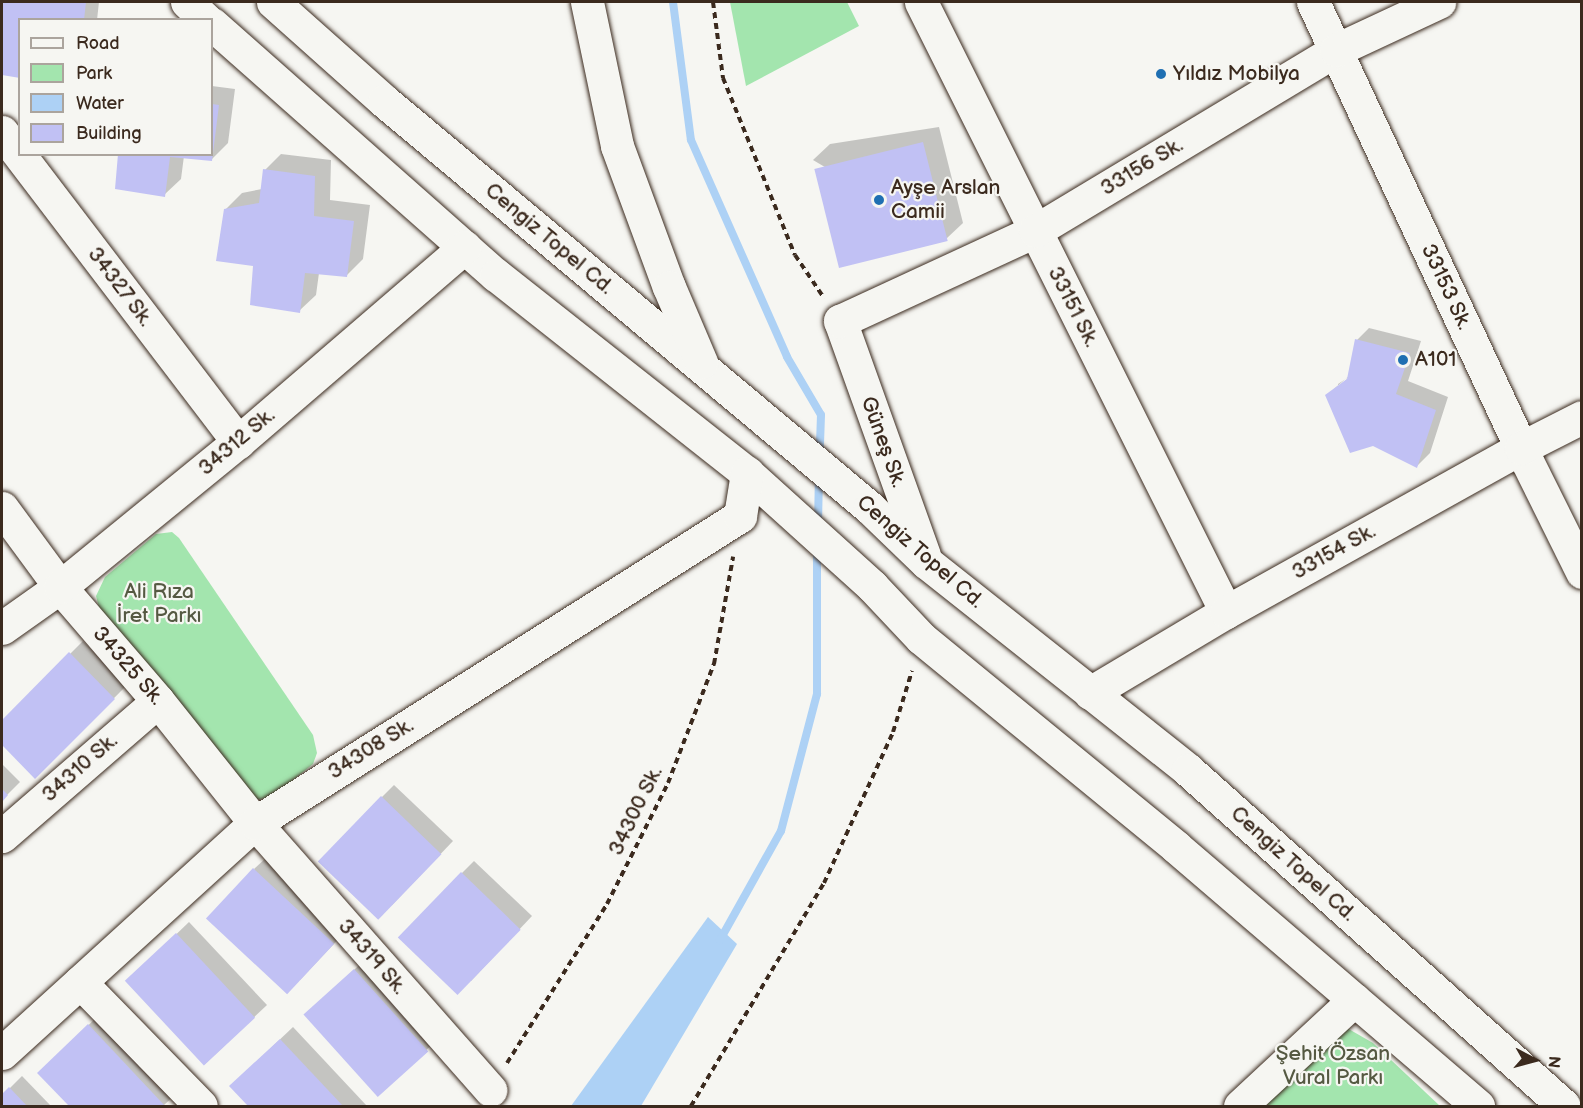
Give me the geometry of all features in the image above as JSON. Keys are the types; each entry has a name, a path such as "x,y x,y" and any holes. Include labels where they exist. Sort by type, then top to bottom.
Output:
{"street":[{"path":"187,2 204,18"},
{"name":"Cengiz Topel Cd.","path":"273,2 384,101 870,508 926,562 1188,770 1564,1107"},
{"path":"587,2 617,146 669,287 704,368"},
{"name":"33151 Sk.","path":"921,2 1226,612"},
{"name":"33153 Sk.","path":"1313,2 1581,572"},
{"name":"33156 Sk.","path":"840,321 1035,231 1336,50 1439,2"},
{"path":"213,25 496,275 747,473 872,586 921,638 1176,847 1478,1107"},
{"name":"34327 Sk.","path":"2,132 18,153"},
{"name":"34327 Sk.","path":"20,156 238,442"},
{"name":"34312 Sk.","path":"2,628 60,587 238,442 465,247"},
{"name":"Güneş Sk.","path":"840,321 926,562"},
{"name":"33154 Sk.","path":"1090,693 1226,612 1581,417"},
{"path":"740,516 747,473"},
{"name":"34325 Sk.","path":"2,508 60,587 158,701 255,823"},
{"name":"34308 Sk.","path":"2,1053 255,823 740,516"},
{"name":"34310 Sk.","path":"2,836 158,701"},
{"name":"34319 Sk.","path":"255,823 490,1090"},
{"path":"80,982 201,1107"},
{"path":"1240,1107 1354,1000"}],"path":[{"path":"713,2 723,78 795,255 840,321"},
{"name":"34300 Sk.","path":"490,1090 607,904 668,783 714,664 740,516"},
{"path":"692,1107 824,884 893,732 921,638"}],"green space":[{"path":"730,2 847,2 859,26 746,86"},
{"name":"Ali Rıza İret Parkı","path":"172,532 179,538 313,735 317,753 313,764 272,797 254,800 101,615 96,596 105,577 156,534"},
{"name":"Şehit Özsan Vural Parkı","path":"1340,1024 1373,1043 1440,1106 1232,1106"}],"water":[{"path":"708,917 737,944 641,1106 571,1106"}],"building":[{"path":"2,2 86,2 84,18 18,18 18,78 2,75"},
{"path":"213,104 219,105 213,153"},
{"name":"Ayşe Arslan Camii","path":"923,142 948,241 839,268 814,169"},
{"path":"118,156 213,156 212,161 170,157 165,197 115,189"},
{"path":"263,169 315,176 314,216 354,221 347,277 305,273 300,313 250,305 253,266 216,261 224,209 259,203"},
{"path":"1355,339 1410,353 1396,394 1436,410 1417,468 1373,446 1350,453 1325,395 1347,379"},
{"path":"69,652 115,699 35,779 2,745 2,720"},
{"path":"2,789 8,795 2,802"},
{"path":"381,796 441,854 378,920 318,861"},
{"path":"253,868 334,944 287,994 206,918"},
{"path":"461,872 521,930 457,995 398,937"},
{"path":"176,933 255,1018 204,1066 125,981"},
{"path":"354,969 428,1051 378,1097 303,1015"},
{"path":"88,1024 165,1106 69,1106 37,1073"},
{"path":"280,1039 343,1106 248,1106 229,1086"},
{"path":"9,1087 27,1106 2,1106 2,1094"}],"waterway":[{"path":"673,2 691,140 787,357 821,415 820,453"},
{"path":"818,525 819,475"},
{"path":"720,940 781,831 817,694 817,547"}],"place":[{"name":"Yıldız Mobilya","path":"1161,74"},
{"name":"Ayşe Arslan Camii","path":"879,200"},
{"name":"A101","path":"1403,360"}]}
